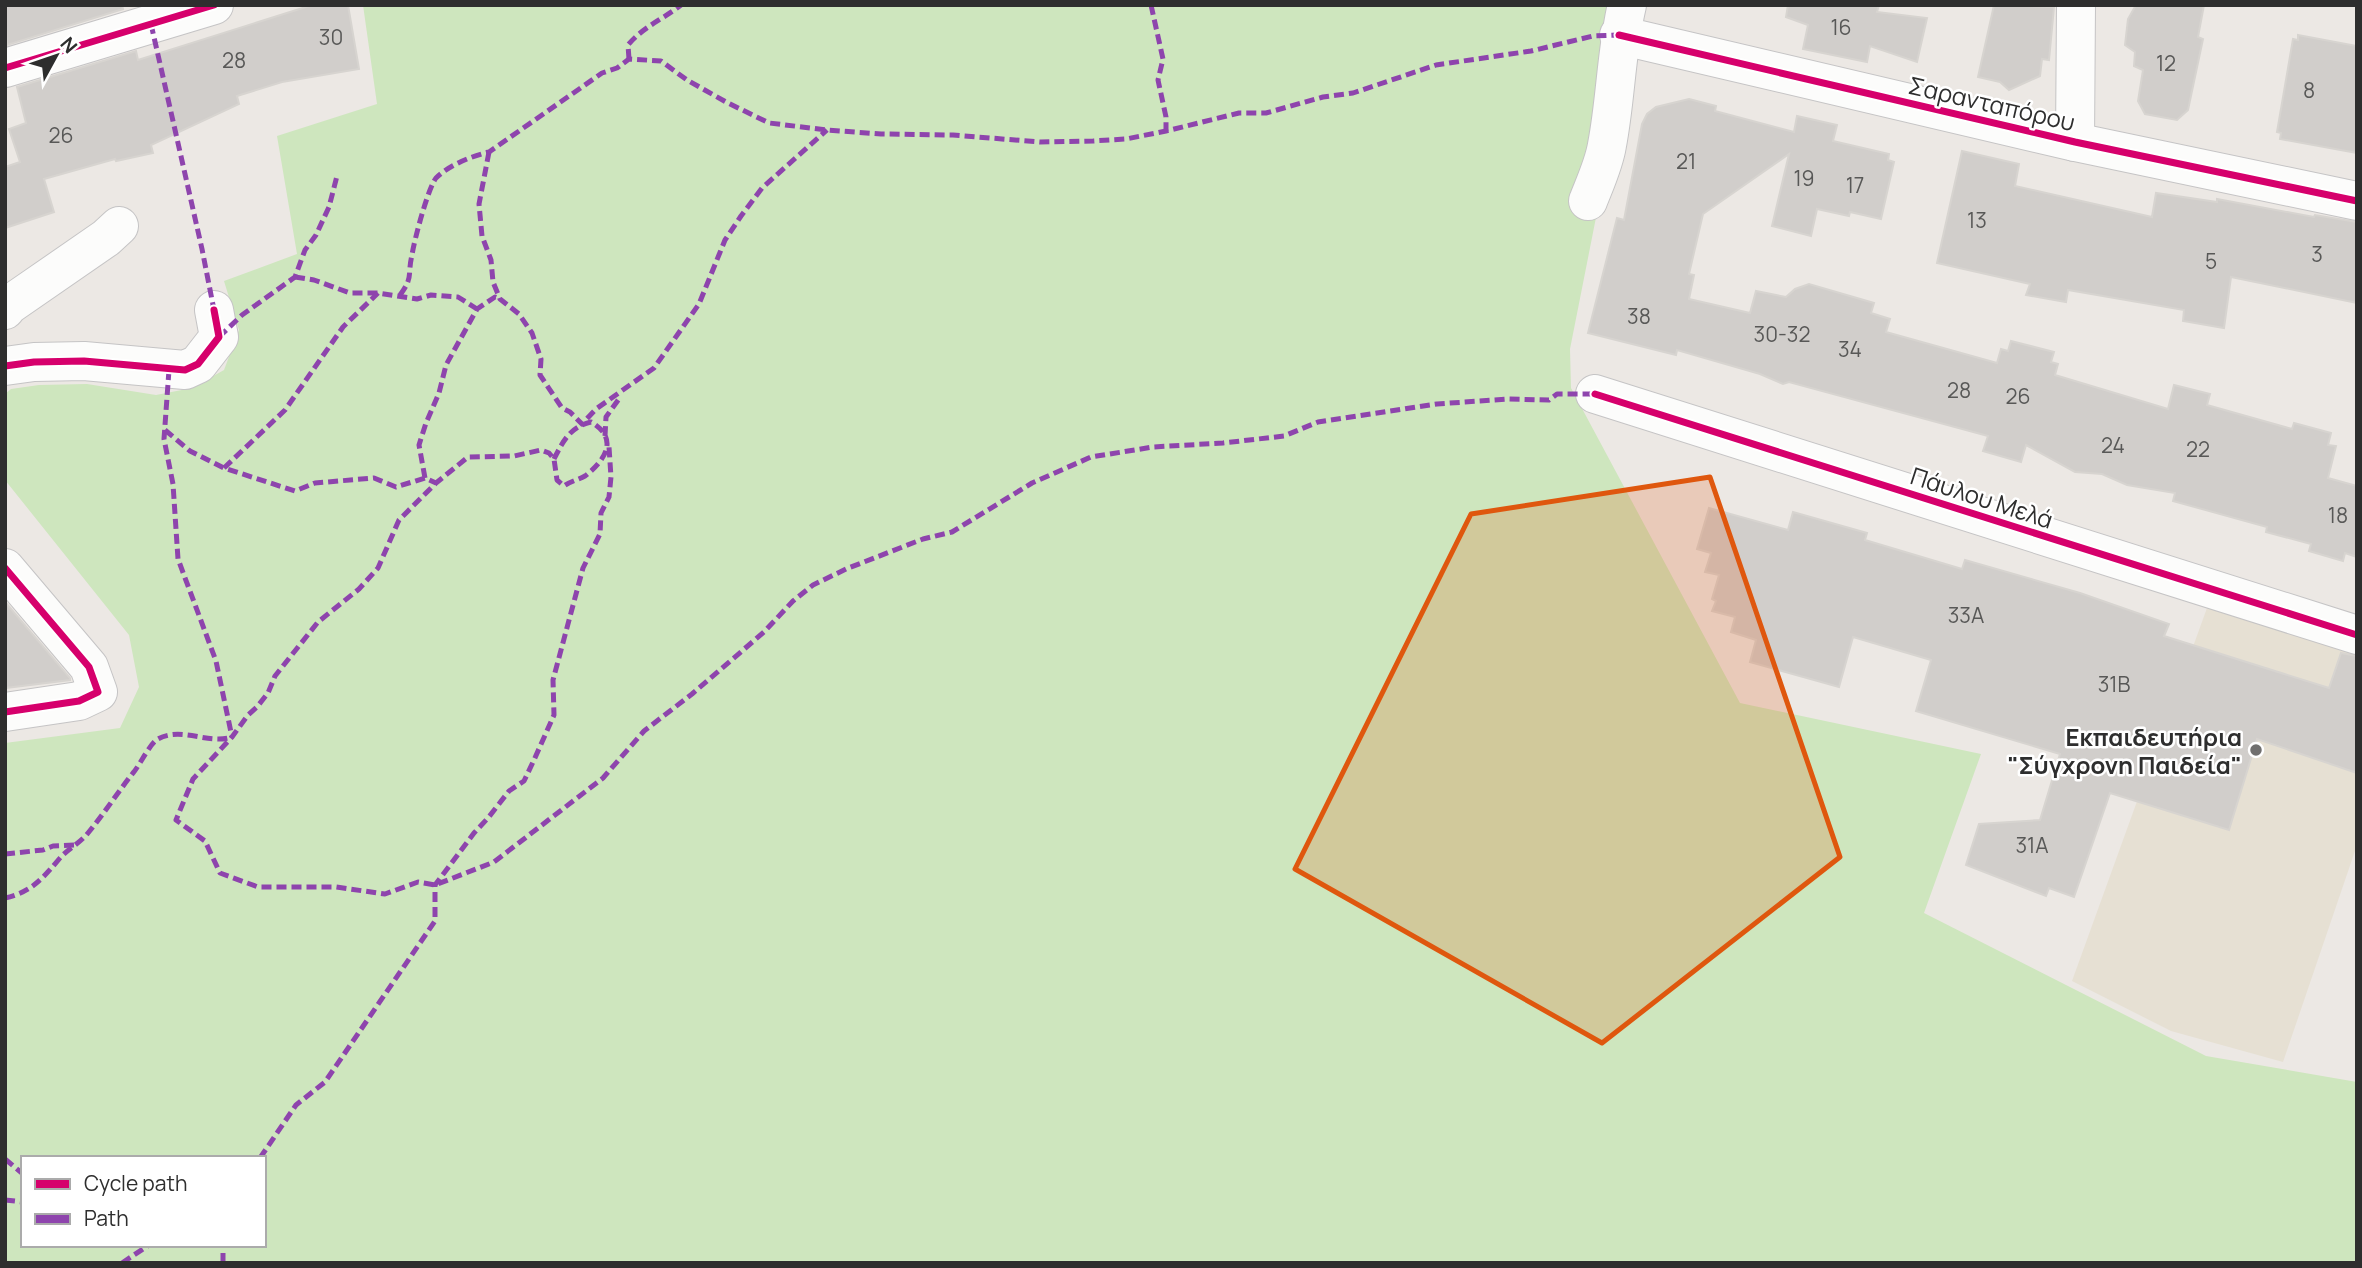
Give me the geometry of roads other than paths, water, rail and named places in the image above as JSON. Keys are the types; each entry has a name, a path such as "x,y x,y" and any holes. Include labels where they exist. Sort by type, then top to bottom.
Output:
{"street":[{"path":"5,68 148,14 215,5"},
{"path":"2075,142 2076,5"},
{"path":"1588,201 1607,148 1623,20"},
{"name":"Σαρανταπόρου","path":"1623,20 2075,142 2357,201"},
{"path":"5,310 106,239 120,226"},
{"path":"5,366 34,362 84,361 185,370 198,364 219,337 214,310"},
{"name":"Πάυλου Μελά","path":"1595,394 2357,635"},
{"path":"5,568 89,667 98,692 79,701 5,712"}],"place":[{"name":"Εκπαιδευτήρια \"Σύγχρονη Παιδεία\"","path":"2256,750"}]}
